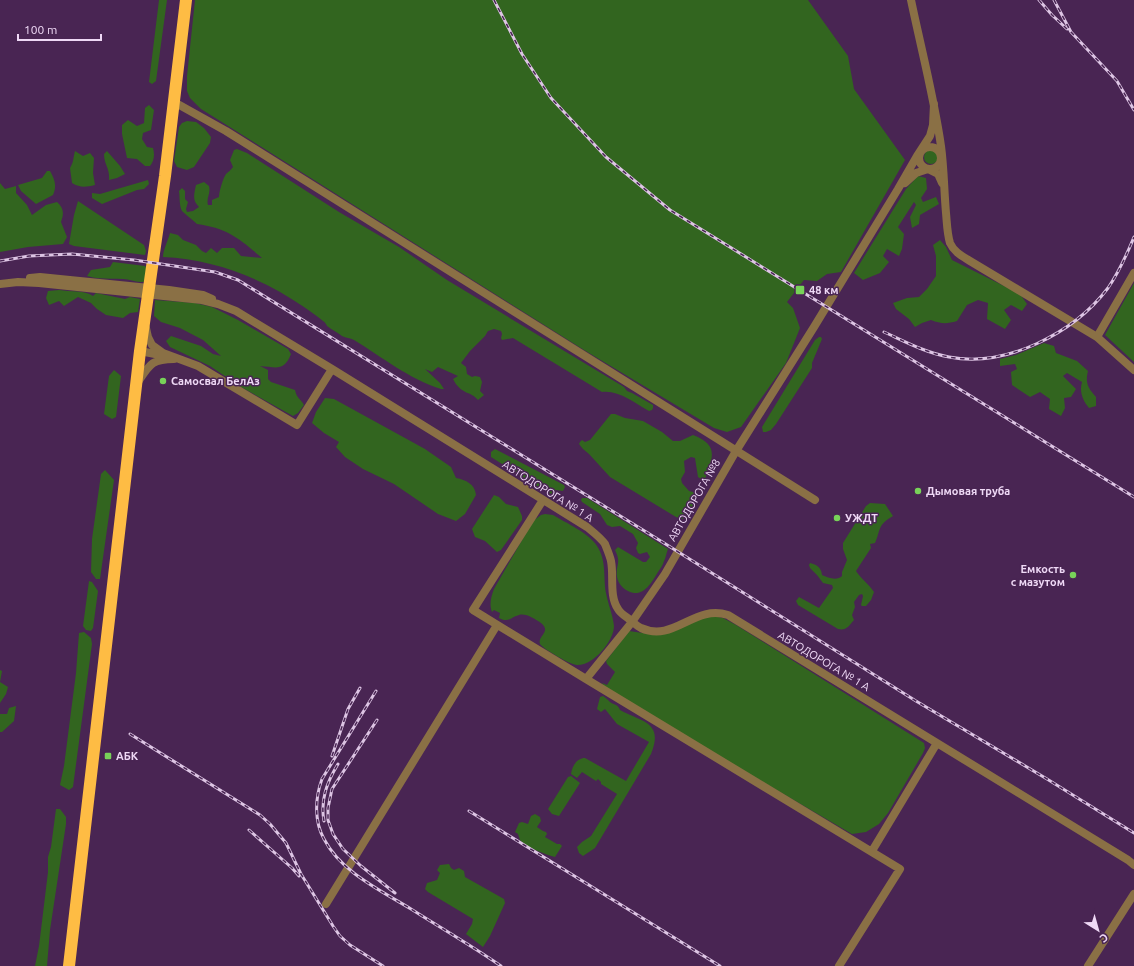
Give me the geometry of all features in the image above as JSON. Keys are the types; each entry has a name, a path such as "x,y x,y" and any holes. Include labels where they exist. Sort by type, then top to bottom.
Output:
{"highway":[{"path":"69,966 140,351 164,183 186,0"}],"street":[{"path":"911,0 934,104 942,157 948,235 955,251 1097,337 1134,370"},
{"path":"174,102 226,131 816,500"},
{"path":"934,104 932,129 919,157 920,162 924,166 940,176 944,197"},
{"path":"898,190 917,156 927,147 934,147 938,150 942,157"},
{"path":"898,190 916,173 935,168 939,165 942,157"},
{"name":"АВТОДОРОГА №8","path":"586,680 632,622 664,574 736,451 898,190"},
{"path":"1097,337 1134,273"},
{"name":"АВТОДОРОГА № 1 А","path":"0,284 18,282 39,283 168,293 212,303 236,311 587,527 604,543 611,560 614,602 618,610 640,628 648,631 660,632 712,612 720,612 728,615 1134,865"},
{"path":"145,321 148,337 152,345 163,353 198,366 297,425 332,369"},
{"path":"140,351 179,358"},
{"path":"137,384 149,365 161,359 179,358"},
{"path":"543,500 473,610 586,680 900,869 839,966"},
{"path":"326,904 497,625"},
{"path":"872,851 937,743"},
{"path":"1088,966 1134,894"}],"green space":[{"path":"159,0 167,0 156,81 152,84 149,82"},
{"path":"195,0 808,0 848,56 854,89 905,160 841,272 827,274 817,281 804,280 787,302 793,308 800,328 786,363 741,427 727,432 714,428 584,350 201,109 190,98 187,91 187,76"},
{"path":"149,105 154,110 151,130 143,133 142,139 147,147 153,148 154,155 150,166 145,166 137,159 127,158 122,134 122,125 128,120 137,126 144,123 145,108"},
{"path":"187,121 196,122 204,128 211,137 210,143 194,167 187,170 177,167 174,161 179,127 182,123"},
{"path":"237,149 247,153 339,212 399,247 447,280 624,387 627,391 653,405 652,410 649,411 620,395 602,392 513,338 502,340 501,331 494,329 488,331 461,363 466,367 467,374 472,377 480,377 482,382 480,391 484,395 478,400 459,388 453,379 458,376 438,367 432,372 425,369 440,383 444,389 441,389 418,380 354,340 342,336 304,307 271,287 219,266 163,257 170,233 178,235 183,240 196,245 206,253 211,248 217,253 222,248 234,248 241,256 262,258 232,235 217,228 197,224 182,211 180,206 179,191 182,188 185,191 185,199 188,202 186,209 187,212 193,211 199,207 194,200 195,189 196,185 204,182 209,186 208,205 212,205 212,200 219,197 221,185 226,174 233,167 230,160 234,150"},
{"path":"928,150 934,150 938,154 938,160 934,164 928,164 924,160 924,154"},
{"path":"75,151 83,156 90,153 94,158 93,173 95,185 83,187 72,183 70,168"},
{"path":"107,151 125,174 109,180 109,172 104,158 104,154"},
{"path":"47,171 50,171 54,180 55,186 53,195 36,204 21,191 18,185 42,178"},
{"path":"918,176 926,178 927,189 921,198 923,202 936,197 939,204 920,215 919,224 912,228 910,217 916,205 914,202 898,227 904,234 902,249 899,256 887,249 883,256 889,262 880,273 863,280 854,273 906,189"},
{"path":"148,180 149,184 144,189 137,190 102,204 92,198 92,193 100,194"},
{"path":"0,183 5,189 16,186 16,193 27,205 32,215 46,205 57,202 62,209 63,216 61,222 67,237 63,244 28,247 0,252"},
{"path":"78,201 144,245 146,251 145,255 74,246 69,244"},
{"path":"940,240 946,247 952,260 1020,294 1027,304 1022,311 1011,305 1004,310 1011,320 1005,329 987,319 988,303 978,300 967,305 957,321 944,323 931,320 915,327 909,319 896,309 893,303 907,298 919,297 936,276 936,256 933,245"},
{"path":"113,262 145,266 149,271 148,280 139,282 126,279 87,276 91,270 110,267"},
{"path":"1134,283 1134,362 1105,335"},
{"path":"59,290 81,292 93,296 96,293 125,299 130,297 140,299 138,312 130,313 123,318 106,315 91,303 78,297 64,306 59,301 49,305 46,298 48,291"},
{"path":"155,300 195,303 212,307 288,349 291,354 282,366 260,366 268,370 268,379 271,382 295,390 304,405 298,413 293,416 241,387 210,366 170,347 166,341 171,336 201,346 213,354 221,356 203,340 180,328 161,322 154,316"},
{"path":"819,337 822,339 812,363 812,368 776,424 771,430 763,432 762,427 815,340"},
{"path":"1044,343 1054,346 1056,353 1077,361 1088,371 1087,382 1089,388 1096,397 1096,406 1089,408 1082,396 1082,382 1067,373 1063,376 1076,389 1071,397 1064,398 1065,408 1061,416 1049,409 1050,399 1040,392 1030,397 1012,385 1011,372 1017,369 1015,364 1000,366 1000,359 1016,355"},
{"path":"114,370 121,376 116,417 112,419 104,414 109,376"},
{"path":"325,398 334,399 425,449 451,467 456,478 472,485 475,491 476,495 465,514 456,521 438,514 394,484 363,469 345,457 336,447 339,442 324,433 312,423 316,412"},
{"path":"611,414 643,421 662,432 673,441 680,441 693,435 707,443 712,452 712,458 705,479 698,477 695,458 691,457 684,461 685,472 681,479 682,483 689,491 693,492 697,498 688,515 682,519 676,517 610,477 579,444 582,440 585,442 590,440"},
{"path":"495,449 564,485 565,487 563,491 556,490 553,494 548,493 491,457 491,452"},
{"path":"105,470 114,480 100,579 96,579 91,572 92,539 101,474"},
{"path":"494,495 499,497 506,504 518,507 522,516 522,520 501,550 497,552 485,541 475,537 472,529"},
{"path":"582,498 587,498 668,549 661,567 650,585 643,591 633,593 626,590 620,584 617,573 618,558 615,550 618,547 643,562 646,562 650,557 647,552 640,554 638,553 636,548 638,543 633,534 620,526 612,527 607,525 600,514 582,502"},
{"path":"870,503 885,504 893,516 884,522 880,528 875,543 870,544 871,548 856,571 874,592 871,600 866,606 861,605 863,596 862,594 859,595 854,602 855,607 852,615 854,620 845,629 838,629 798,605 796,601 799,597 819,608 833,588 832,585 823,583 809,565 810,563 820,568 822,575 827,577 835,579 842,576 847,560 843,549 843,543 866,506"},
{"path":"545,514 553,515 589,537 597,546 602,557 606,593 614,626 613,632 602,652 590,661 583,664 577,665 569,662 551,653 542,646 540,644 540,639 545,629 541,623 536,620 527,616 519,615 509,620 505,620 499,618 500,613 494,610 492,612 491,609 491,600 494,589 533,521"},
{"path":"89,581 92,582 98,591 93,628 91,631 86,630 83,626"},
{"path":"707,615 723,618 736,625 924,743 925,748 923,753 888,813 879,824 866,832 852,834 650,716 604,686 602,683 607,685 615,672 606,661 629,631 656,635"},
{"path":"84,632 91,638 92,644 73,787 69,790 60,785 64,766 76,673 79,633"},
{"path":"0,670 2,671 0,682"},
{"path":"0,682 8,687 6,694 0,703"},
{"path":"603,696 620,710 649,724 655,735 654,743 651,754 595,848 583,856 579,853 577,847 591,836 617,794 601,784 598,779 596,781 582,772 577,778 571,774 572,768 577,761 585,758 626,781 649,742 617,724 605,709 601,712 597,709 600,697"},
{"path":"16,706 14,721 2,732 0,732 0,714 7,714 9,708"},
{"path":"571,776 580,783 559,816 552,814 548,809 568,777"},
{"path":"56,809 60,809 66,817 66,824 50,930 47,966 35,966 39,946 48,872 48,857 51,847"},
{"path":"535,814 540,817 541,821 537,827 546,832 547,834 545,837 562,846 555,857 542,853 526,845 520,840 518,834 515,832 519,823 522,822 528,824 531,816"},
{"path":"449,864 454,870 459,868 464,871 465,877 504,899 505,903 490,936 483,947 466,934 472,924 473,919 425,889 427,883 437,880 440,873 437,870 440,865"}],"railway":[{"path":"494,0 522,54 551,98 606,157 670,210 1134,497"},
{"path":"1039,0 1067,29"},
{"path":"1054,0 1071,32 1117,81 1134,110"},
{"path":"884,332 924,350 940,355 971,359 993,357 1015,352 1037,344 1058,333 1094,304 1112,282 1134,237"},
{"path":"0,261 29,256 72,254 134,260 215,272 238,280 664,543 916,701 1134,833"},
{"path":"332,756 348,709 360,688"},
{"path":"376,691 322,779 318,794 317,817 318,825 324,839 331,851 340,861 362,879 501,966"},
{"path":"377,720 332,789 328,808 328,820 333,834 343,849 361,866 395,893"},
{"path":"130,734 260,815 270,824 286,843 301,874 340,936 350,945 383,966"},
{"path":"324,821 323,806 325,791 338,764"},
{"path":"469,811 720,966"},
{"path":"249,830 299,876"}],"place":[{"name":"48 км","path":"800,290"},
{"name":"Самосвал БелАз","path":"163,381"},
{"name":"Дымовая труба","path":"918,491"},
{"name":"УЖДТ","path":"837,518"},
{"name":"Емкость с мазутом","path":"1073,575"},
{"name":"АБК","path":"108,756"}]}
